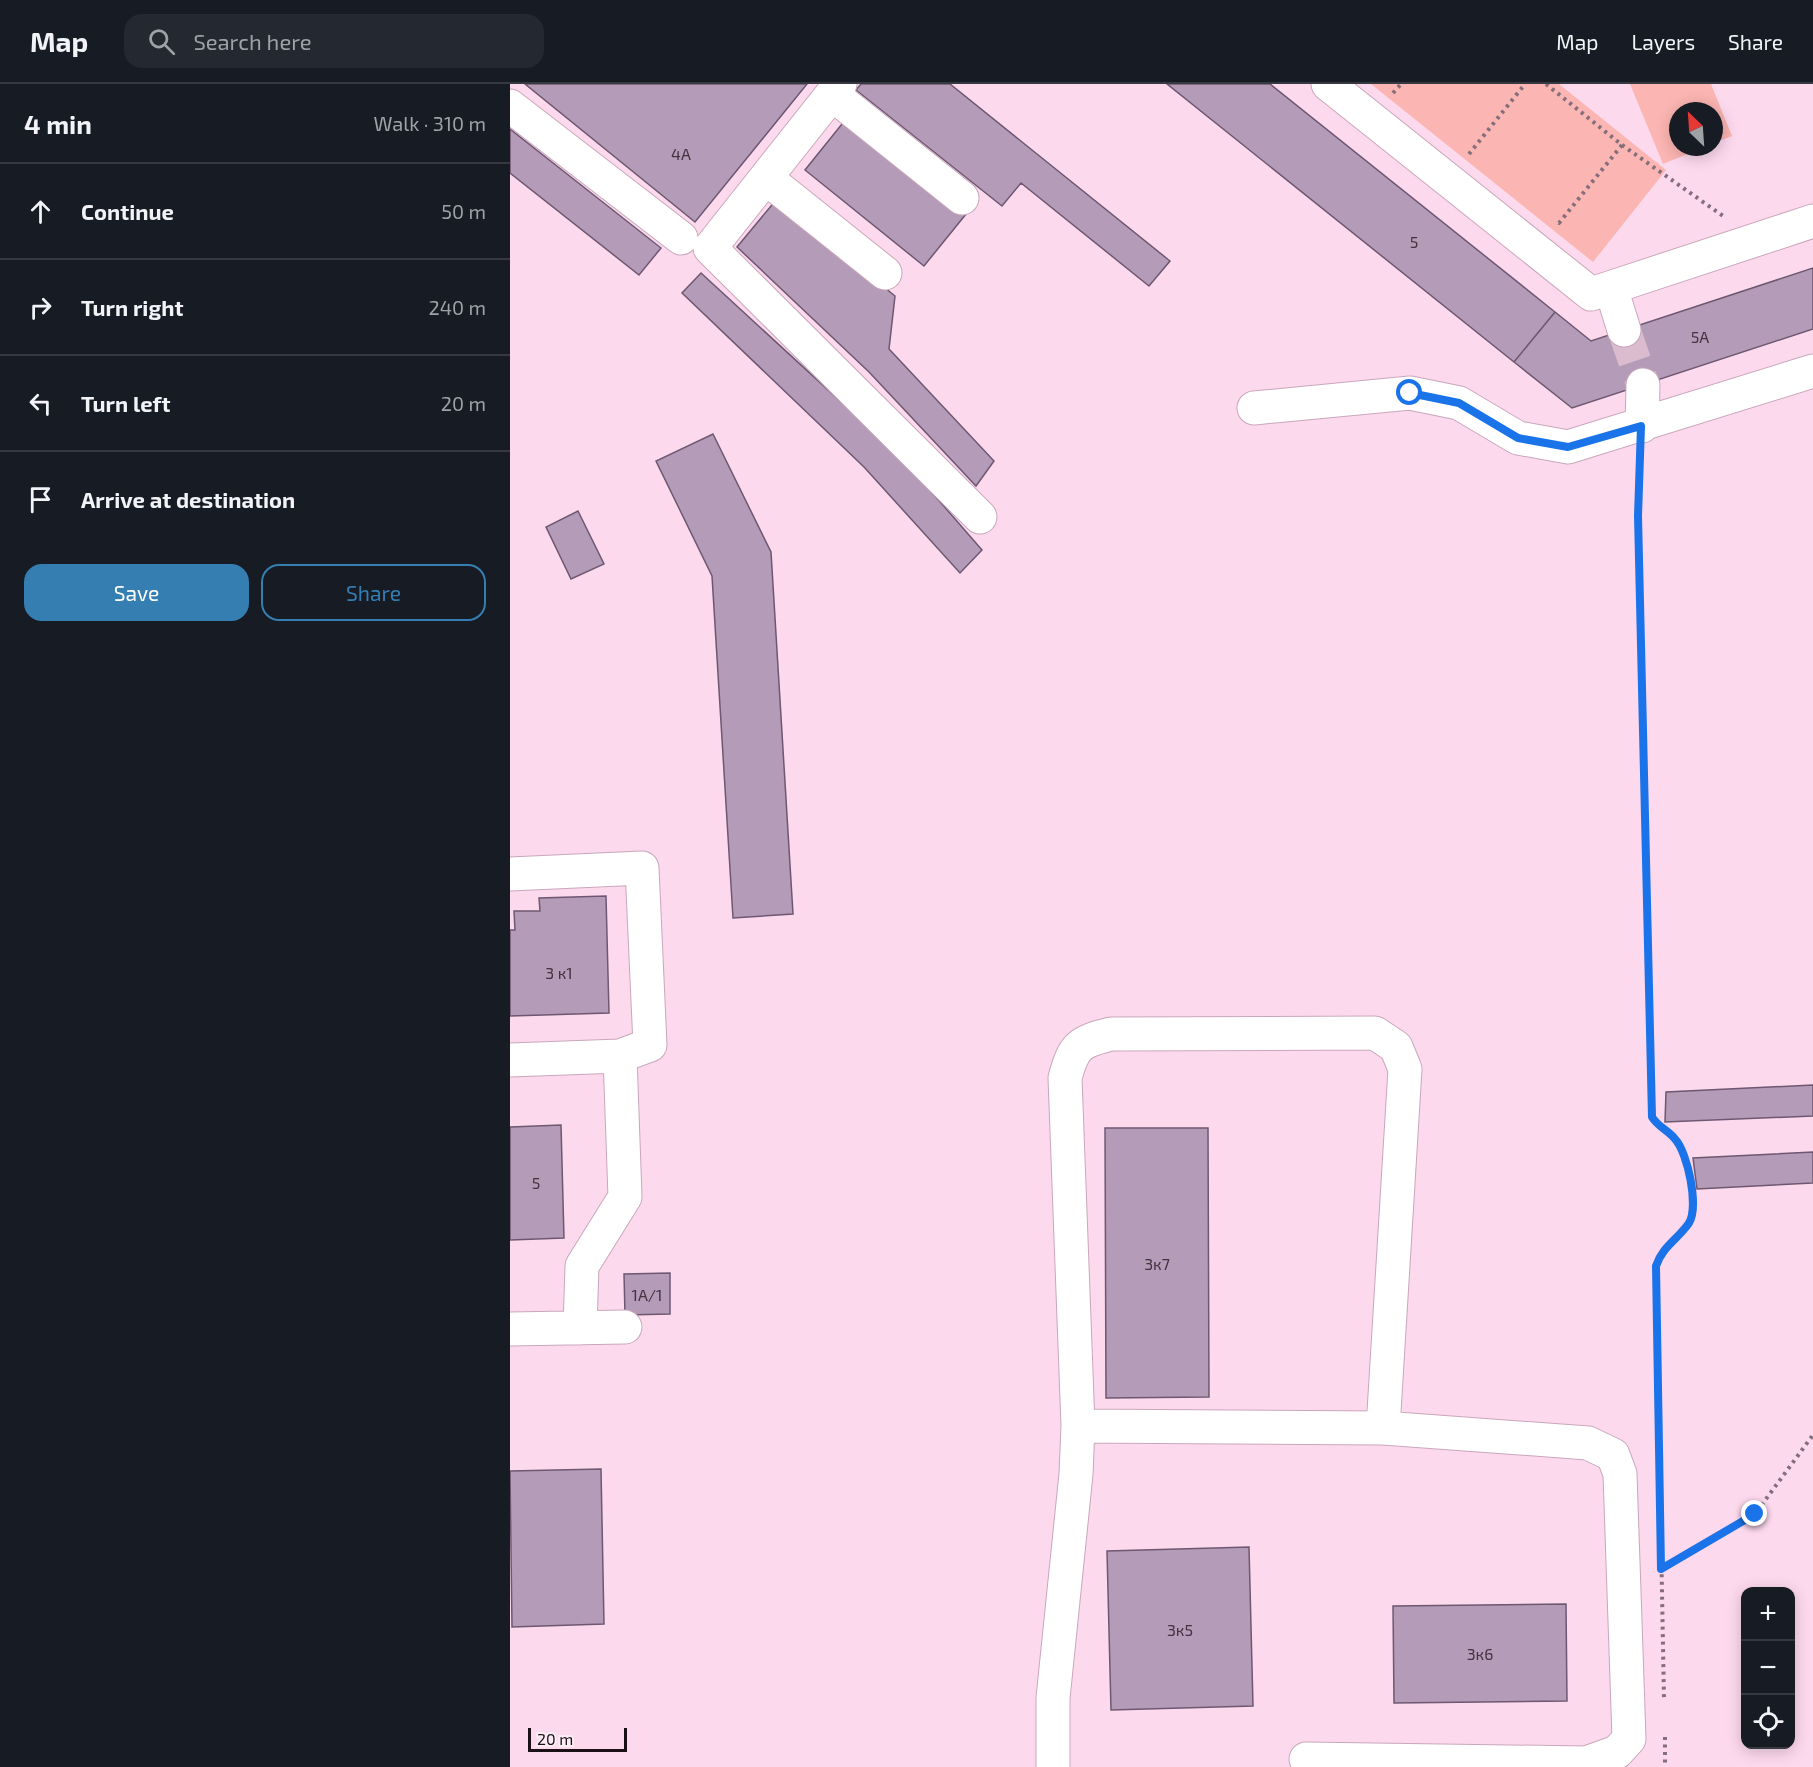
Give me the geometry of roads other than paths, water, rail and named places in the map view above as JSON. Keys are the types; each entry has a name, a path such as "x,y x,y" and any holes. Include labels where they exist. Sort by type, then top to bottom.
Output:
{"lane":[{"path":"1328,84 1591,294 1813,221"},
{"path":"962,198 836,89 710,248 980,517"},
{"path":"510,106 681,238"},
{"path":"766,178 885,273"},
{"path":"1611,288 1624,330"},
{"path":"1254,408 1410,393 1459,403 1518,438 1568,447 1813,371"},
{"path":"1641,426 1643,385"},
{"path":"510,874 642,868 650,1045 620,1056 510,1060"},
{"path":"1053,1767 1053,1698 1077,1474 1078,1426 1065,1078 1071,1054 1084,1040 1111,1034 1376,1033 1396,1047 1405,1069 1383,1428"},
{"path":"580,1328 582,1266 626,1197 620,1056"},
{"path":"510,1329 626,1327"},
{"path":"1078,1426 1383,1428 1588,1443 1613,1455 1620,1474 1629,1739 1617,1752 1586,1763 1306,1759"}],"tunnel":[{"path":"1624,330 1643,385"}]}
